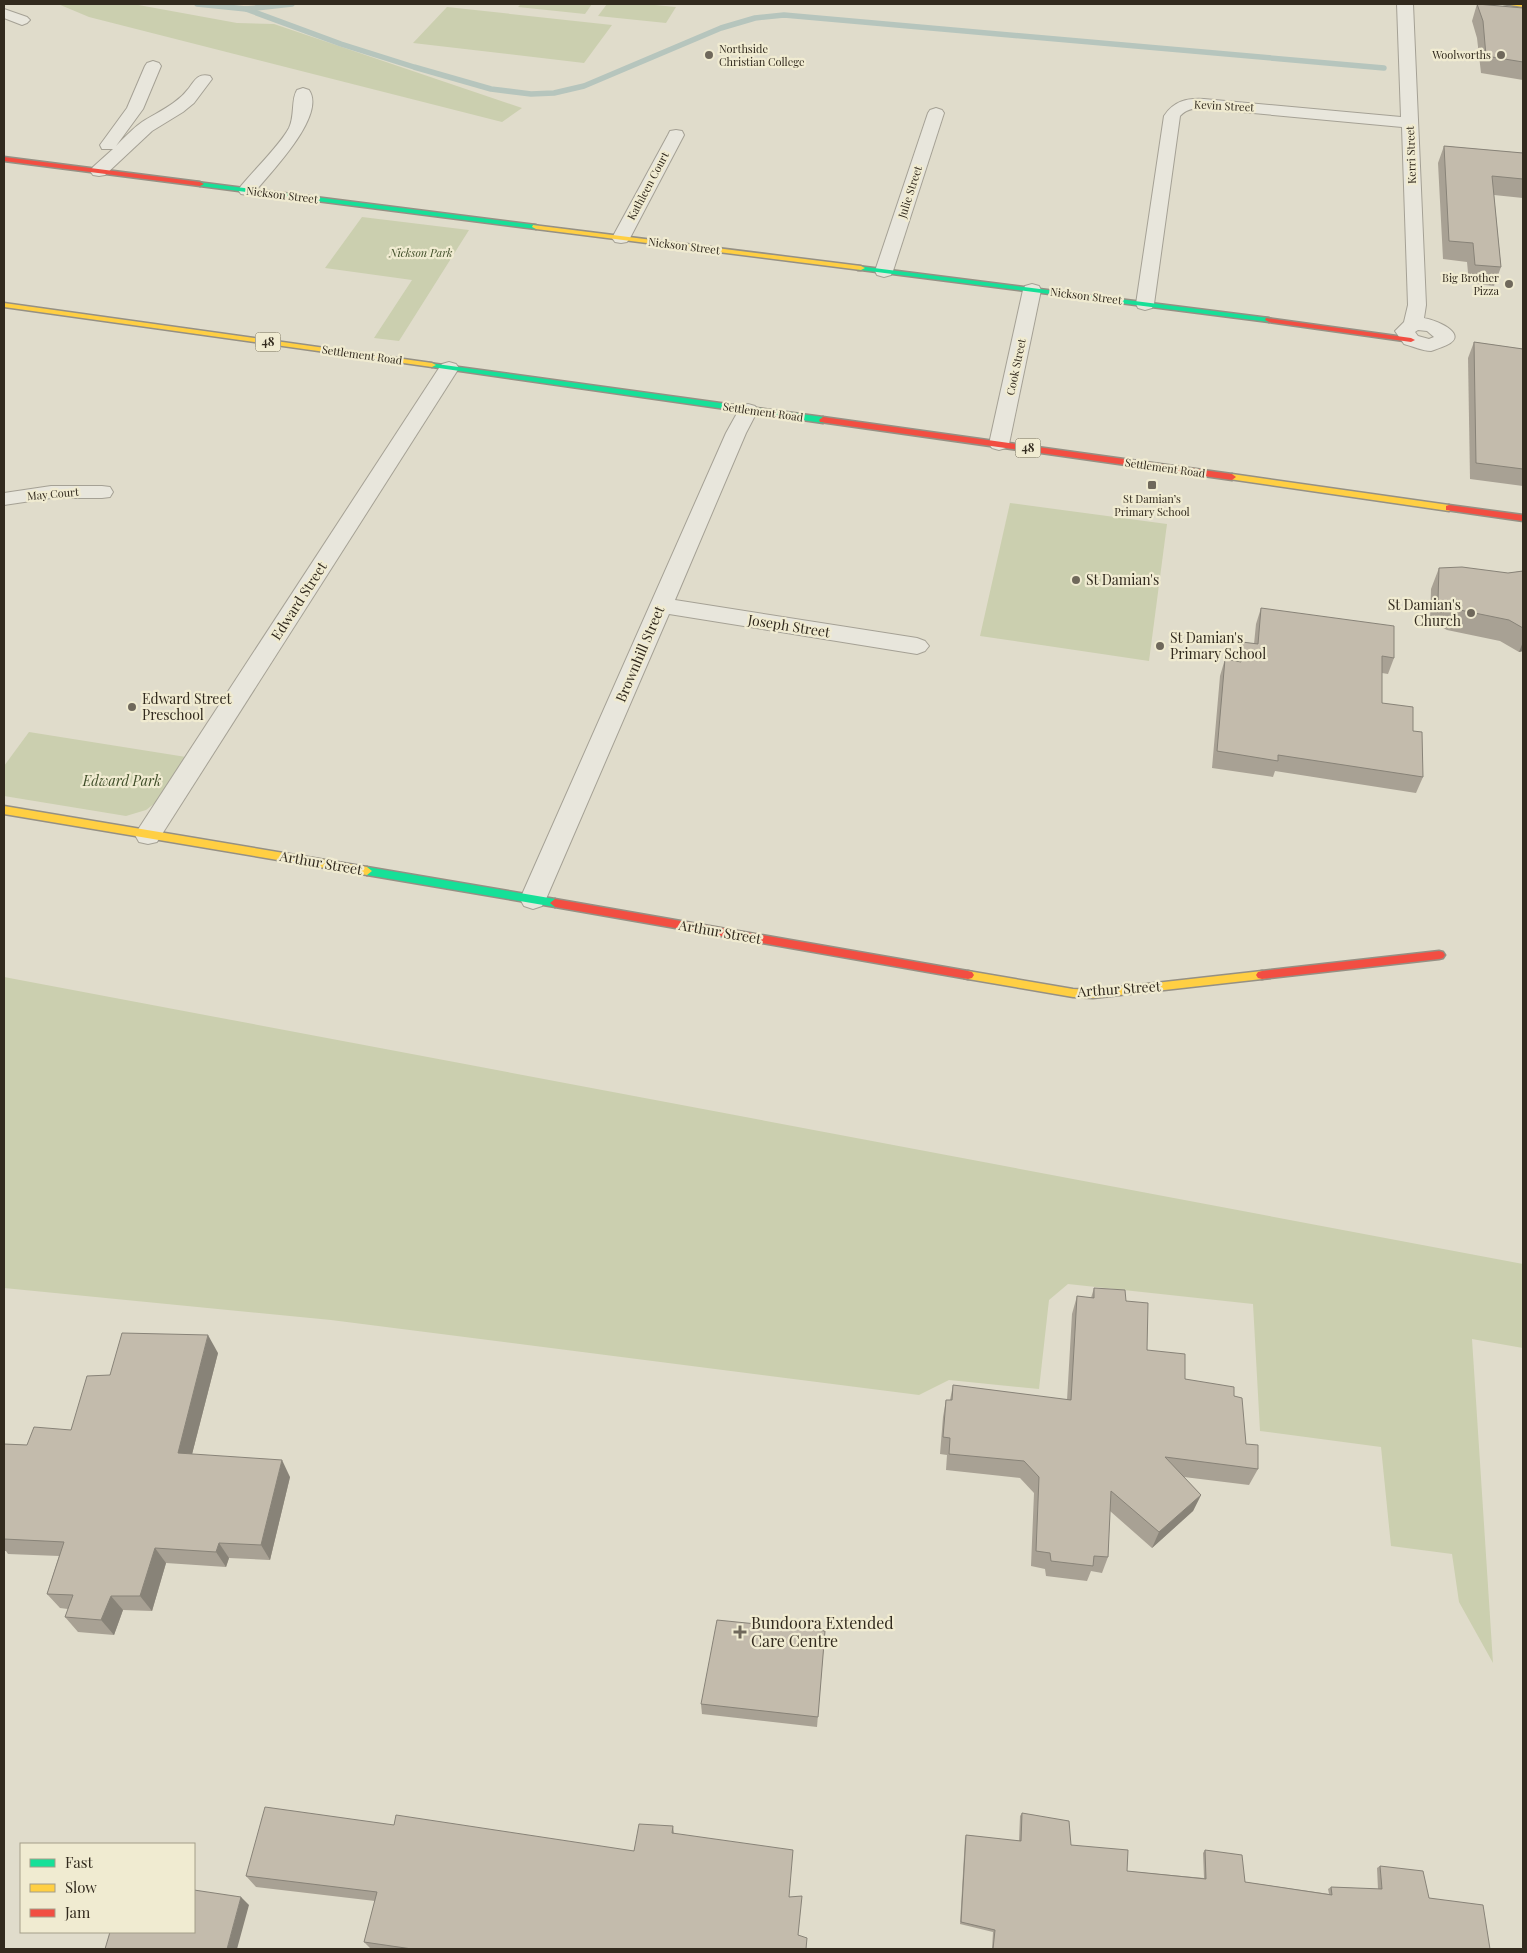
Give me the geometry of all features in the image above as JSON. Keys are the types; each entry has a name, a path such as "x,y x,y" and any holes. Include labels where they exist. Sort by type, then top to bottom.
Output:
{"street":[{"name":"Kerri Street","path":"1405,4 1417,305 1414,330"},
{"path":"1507,4 1523,5"},
{"path":"4,13 22,20"},
{"path":"92,170 135,109 153,66"},
{"path":"92,170 146,127 177,110 188,100 204,79"},
{"path":"247,190 296,130 302,115 303,93"},
{"path":"1167,97 1184,105"},
{"name":"Kevin Street","path":"1145,304 1172,116 1176,110 1184,105 1210,104 1410,123"},
{"name":"Julie Street","path":"884,271 936,113"},
{"name":"Kathleen Court","path":"621,238 676,135"},
{"name":"Nickson Street","path":"4,159 1364,332 1414,330"},
{"name":"Cook Street","path":"999,444 1032,290"},
{"name":"Settlement Road","path":"4,305 1523,518"},
{"name":"Edward Street","path":"148,835 449,368"},
{"name":"Brownhill Street","path":"533,899 732,442 748,410"},
{"name":"May Court","path":"4,499 51,492 102,492"},
{"name":"Joseph Street","path":"662,606 917,646"},
{"name":"Arthur Street","path":"4,810 533,899 1073,993 1093,994 1439,955"}],"green space":[{"path":"58,4 133,4 237,23 274,24 522,108 502,122 89,17"},
{"path":"521,4 592,4 585,14 518,7"},
{"path":"607,4 644,4 676,7 666,23 598,16"},
{"path":"447,7 612,25 584,63 413,43"},
{"name":"Nickson Park","path":"362,217 469,230 399,341 374,338 412,280 325,268"},
{"name":"St Damian's","path":"1010,503 1167,524 1149,661 980,636"},
{"name":"Edward Park","path":"29,732 186,757 159,800 146,810 126,816 4,796 4,766"},
{"path":"4,977 1523,1264 1523,1348 1472,1339 1493,1663 1459,1602 1452,1554 1391,1546 1381,1447 1260,1431 1253,1304 1068,1284 1049,1300 1039,1389 949,1380 919,1395 331,1320 4,1288"}],"building":[{"path":"1477,4 1523,8 1523,62 1486,56 1483,21"},
{"path":"1444,146 1523,153 1523,179 1492,176 1501,267 1475,265 1473,243 1449,241"},
{"path":"1474,342 1523,349 1523,469 1476,463"},
{"path":"1462,567 1508,573 1523,571 1523,628 1509,620 1455,609 1438,600 1439,568"},
{"path":"1261,608 1394,626 1394,658 1382,656 1382,703 1413,707 1413,731 1422,732 1423,777 1278,755 1278,761 1217,751 1225,659 1241,662 1242,642 1258,644"},
{"path":"1094,1288 1125,1290 1126,1301 1148,1303 1147,1350 1185,1354 1185,1379 1234,1387 1234,1396 1242,1398 1246,1444 1258,1445 1258,1469 1165,1457 1201,1495 1159,1532 1111,1491 1108,1557 1094,1556 1093,1566 1051,1561 1050,1553 1036,1551 1039,1477 1024,1461 949,1454 950,1438 943,1437 946,1400 952,1400 953,1385 1071,1400 1077,1296 1094,1298"},
{"path":"122,1333 208,1335 178,1453 282,1460 261,1545 219,1543 216,1552 155,1548 140,1596 111,1596 101,1620 65,1617 73,1595 47,1594 64,1542 4,1539 4,1444 27,1445 34,1427 71,1430 87,1376 110,1375"},
{"path":"717,1620 825,1631 818,1717 701,1704"},
{"path":"265,1807 394,1825 396,1815 634,1851 639,1824 673,1826 672,1833 793,1850 789,1897 802,1896 798,1935 807,1938 806,1949 412,1949 364,1942 377,1892 246,1876"},
{"path":"1022,1813 1069,1821 1071,1845 1128,1850 1127,1871 1206,1879 1205,1850 1242,1855 1245,1882 1332,1895 1331,1887 1382,1889 1380,1866 1423,1871 1429,1898 1483,1905 1490,1949 993,1949 995,1930 961,1922 966,1835 1021,1841"},
{"path":"195,1890 241,1897 227,1949 105,1949 110,1933 195,1933"}],"waterway":[{"path":"197,4 246,9"},
{"path":"246,9 292,4"},
{"path":"246,9 341,44 414,67 491,89 531,94 554,93 584,86 721,28 755,18 784,15 1384,68"}],"traffic: fast":[{"path":"200,184 536,227"},
{"path":"861,268 1269,320"},
{"path":"432,365 823,420"},
{"path":"367,871 555,903"}],"traffic: slow":[{"path":"1507,4 1523,5"},
{"path":"536,227 861,268"},
{"path":"4,305 432,365"},
{"path":"1232,477 1449,508"},
{"path":"4,810 367,871"},
{"path":"968,975 1073,993 1093,994 1262,975"}],"traffic: jam":[{"path":"4,159 200,184"},
{"path":"1269,320 1411,340"},
{"path":"823,420 1232,477"},
{"path":"1449,508 1523,518"},
{"path":"555,903 968,975"},
{"path":"1262,975 1439,955"}],"place":[{"name":"Northside Christian College","path":"709,55"},
{"name":"Woolworths","path":"1501,55"},
{"name":"Big Brother Pizza","path":"1509,284"},
{"name":"St Damian’s Primary School","path":"1152,485"},
{"name":"St Damian's","path":"1076,580"},
{"name":"St Damian's Church","path":"1471,613"},
{"name":"St Damian's Primary School","path":"1160,646"},
{"name":"Edward Street Preschool","path":"132,707"},
{"name":"Bundoora Extended Care Centre","path":"740,1632"}]}
